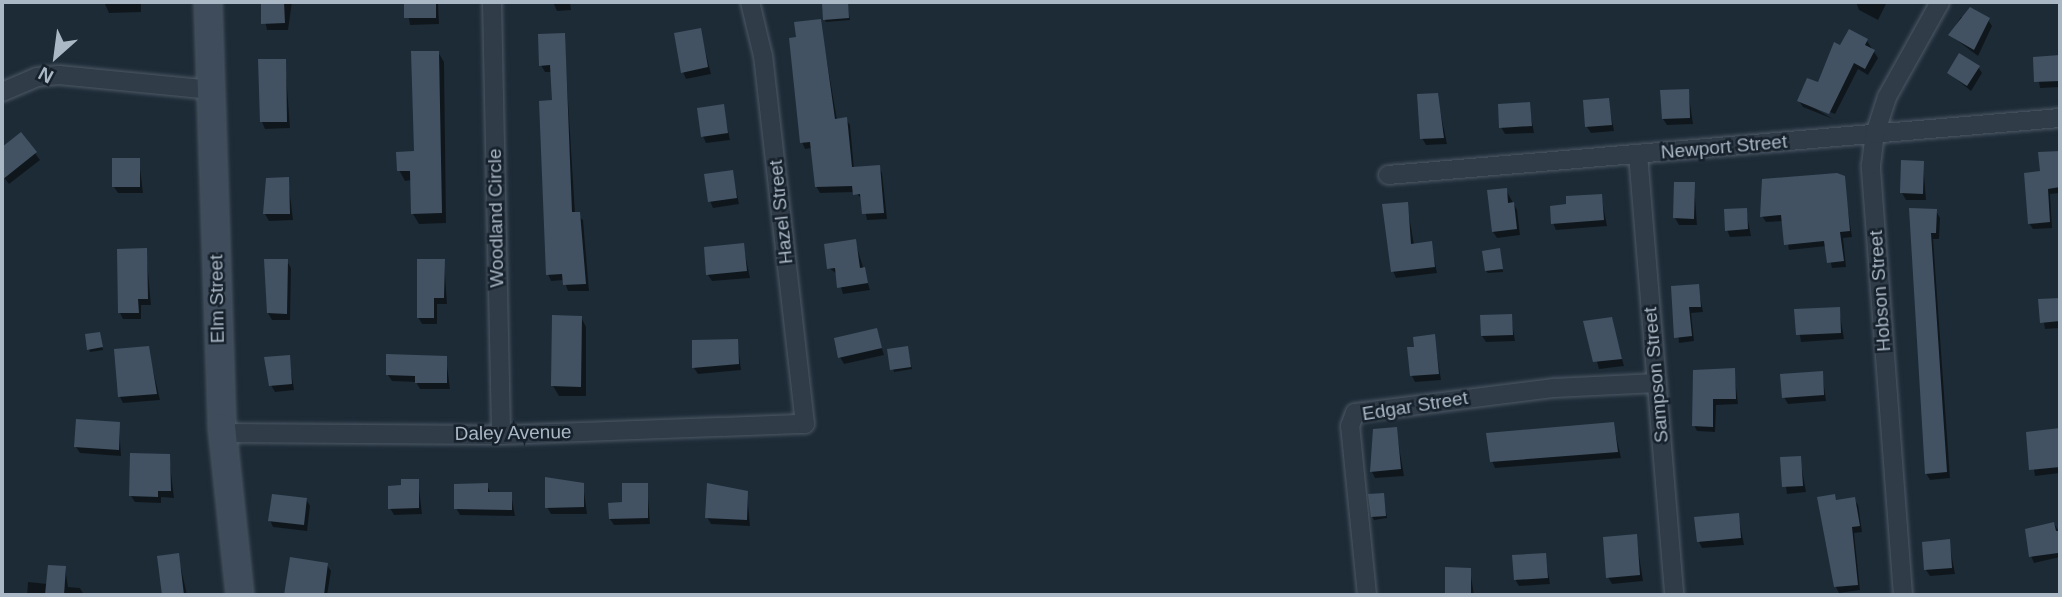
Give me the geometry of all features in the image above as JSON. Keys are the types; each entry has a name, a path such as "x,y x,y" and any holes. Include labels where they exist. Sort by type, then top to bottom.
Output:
{"street":[{"name":"Elm Street","path":"208,2 222,433 240,595"},
{"name":"Woodland Circle","path":"492,2 501,435"},
{"name":"Hazel Street","path":"750,2 763,56 804,424"},
{"name":"Hobson Street","path":"1903,595 1871,181 1875,134 1901,66 1940,2"},
{"path":"2,92 37,78 59,75 212,90"},
{"name":"Newport Street","path":"1388,175 2060,118"},
{"name":"Sampson Street","path":"1638,154 1674,595"},
{"name":"Edgar Street","path":"1367,595 1350,426 1355,413 1554,388 1657,383"},
{"name":"Daley Avenue","path":"222,433 501,435 804,424"}],"building":[{"path":"261,2 284,2 285,23 261,24"},
{"path":"404,2 436,2 436,18 404,18"},
{"path":"848,2 849,18 823,20 822,3"},
{"path":"1970,7 1990,18 1974,50 1948,35"},
{"path":"821,19 835,119 847,117 852,167 880,165 884,213 862,214 860,194 853,195 852,186 815,187 810,142 800,143 789,38 796,37 794,22"},
{"path":"701,28 708,67 681,73 674,33"},
{"path":"1849,29 1868,39 1865,45 1875,50 1865,69 1854,63 1829,114 1797,101 1807,78 1818,82 1834,42 1840,45"},
{"path":"565,33 572,212 580,212 586,284 563,285 562,274 546,275 539,101 552,100 550,65 539,66 538,34"},
{"path":"411,51 439,51 442,213 411,214 410,171 397,171 396,152 414,151"},
{"path":"1959,53 1980,66 1967,86 1947,73"},
{"path":"2060,55 2060,81 2034,82 2033,57"},
{"path":"258,59 286,59 287,122 260,122"},
{"path":"1689,89 1690,118 1662,119 1660,90"},
{"path":"1438,93 1444,138 1420,139 1417,94"},
{"path":"1609,98 1612,125 1585,127 1583,100"},
{"path":"1530,102 1532,126 1499,128 1498,104"},
{"path":"724,104 728,133 701,137 697,108"},
{"path":"21,132 37,152 2,180 2,147"},
{"path":"2060,151 2060,187 2048,189 2050,222 2028,224 2024,173 2040,171 2038,152"},
{"path":"112,158 140,158 140,187 112,187"},
{"path":"1901,160 1924,161 1923,194 1900,193"},
{"path":"733,170 737,198 708,202 704,174"},
{"path":"1837,173 1845,176 1850,231 1840,232 1844,261 1827,263 1824,241 1784,245 1781,215 1760,217 1762,179"},
{"path":"289,177 290,214 263,214 266,178"},
{"path":"1674,182 1695,182 1694,219 1673,218"},
{"path":"1507,188 1508,203 1514,202 1517,229 1492,232 1487,190"},
{"path":"1602,194 1604,220 1551,224 1550,206 1566,204 1566,196"},
{"path":"1408,202 1411,244 1432,241 1435,267 1391,272 1382,204"},
{"path":"1747,208 1748,229 1725,231 1724,209"},
{"path":"1909,208 1937,209 1936,233 1931,233 1947,472 1925,474"},
{"path":"856,239 860,268 865,267 868,283 837,288 835,268 827,269 824,244"},
{"path":"744,243 747,271 706,275 704,247"},
{"path":"147,248 148,299 138,299 139,313 118,313 117,249"},
{"path":"1500,248 1503,269 1485,271 1482,251"},
{"path":"264,259 288,259 287,314 267,313"},
{"path":"417,259 445,259 444,298 434,298 434,318 417,318"},
{"path":"1699,284 1701,307 1689,307 1692,336 1674,338 1671,286"},
{"path":"2060,298 2060,321 2040,323 2038,299"},
{"path":"1840,307 1841,333 1796,335 1794,309"},
{"path":"1512,314 1513,335 1481,336 1480,315"},
{"path":"552,315 582,316 581,387 551,386"},
{"path":"1612,317 1622,359 1593,362 1583,321"},
{"path":"877,328 882,348 838,358 834,338"},
{"path":"100,332 103,347 87,350 85,334"},
{"path":"1435,334 1439,374 1410,376 1407,347 1414,347 1413,337"},
{"path":"738,339 739,364 692,368 692,340"},
{"path":"149,346 157,394 118,397 114,349"},
{"path":"908,346 911,367 890,370 887,349"},
{"path":"386,354 447,356 447,383 415,383 415,376 386,375"},
{"path":"290,355 292,384 269,386 264,357"},
{"path":"1735,368 1736,399 1713,399 1713,427 1692,426 1693,370"},
{"path":"1823,371 1824,395 1782,398 1780,374"},
{"path":"76,419 120,422 119,450 74,447"},
{"path":"1614,422 1618,452 1490,462 1486,433"},
{"path":"1397,427 1401,469 1370,472 1373,429"},
{"path":"2060,428 2060,467 2029,470 2026,432"},
{"path":"130,453 170,454 171,491 158,491 158,497 129,496"},
{"path":"1801,456 1803,486 1782,487 1780,457"},
{"path":"545,477 584,483 584,507 545,508"},
{"path":"401,479 419,479 419,508 388,509 388,486 401,485"},
{"path":"488,483 488,492 512,492 512,510 454,509 454,484"},
{"path":"622,483 648,483 648,518 609,519 608,503 622,502"},
{"path":"707,483 748,491 747,520 705,518"},
{"path":"1384,493 1386,516 1371,517 1368,494"},
{"path":"272,494 307,498 304,525 268,521"},
{"path":"1835,494 1836,500 1855,497 1860,526 1852,527 1858,585 1834,587 1817,497"},
{"path":"1739,513 1741,538 1697,542 1694,517"},
{"path":"2054,522 2056,531 2060,531 2058,553 2029,557 2025,529"},
{"path":"1637,534 1640,575 1606,578 1603,537"},
{"path":"1950,539 1952,568 1924,570 1922,542"},
{"path":"179,553 184,595 162,595 157,556"},
{"path":"1546,553 1548,578 1514,580 1512,555"},
{"path":"290,557 328,563 324,595 284,595"},
{"path":"48,565 66,566 64,595 45,595"},
{"path":"1445,567 1471,568 1471,595 1445,595"}]}
